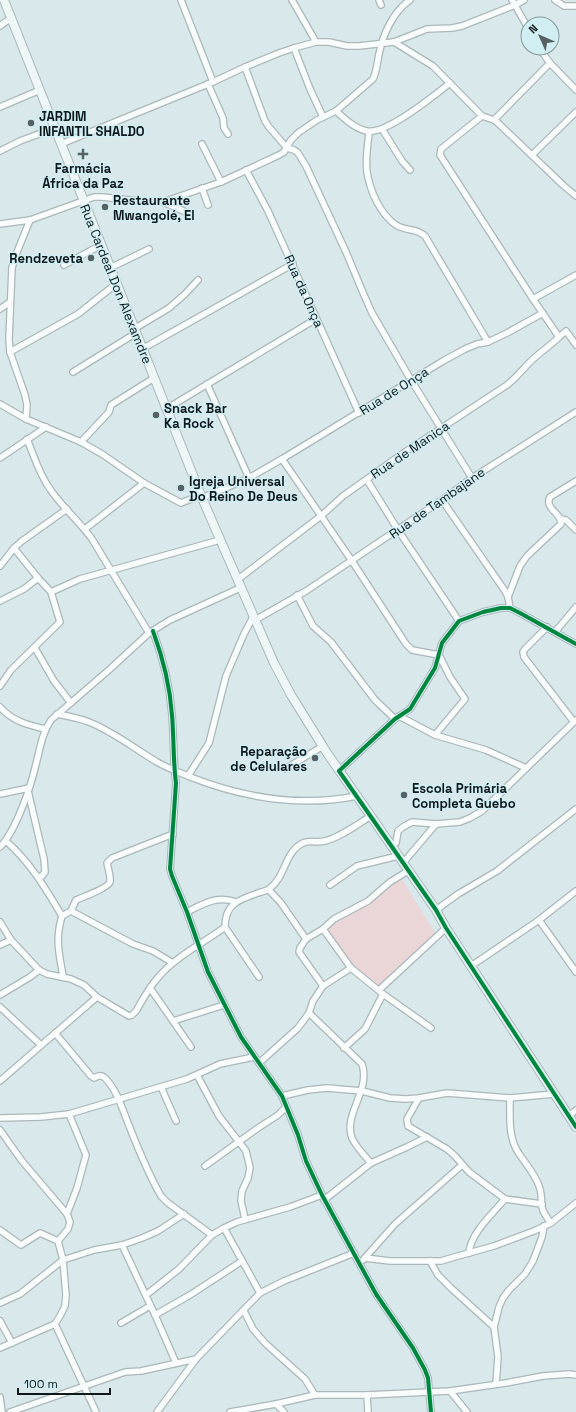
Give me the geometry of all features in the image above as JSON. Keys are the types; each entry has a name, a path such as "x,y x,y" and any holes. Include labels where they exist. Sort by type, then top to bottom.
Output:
{"street":[{"name":"Rua Cardeal Don Alexamdre","path":"4,0 166,409 254,619"},
{"path":"181,0 223,118 224,128 228,134"},
{"path":"292,0 316,42"},
{"path":"0,224 30,220 94,197 149,202 166,201 221,182 279,156 298,133 323,117 336,111 373,79 381,43 397,13 410,0"},
{"path":"61,144 294,48 316,42 329,42 353,46 394,42 427,29 452,28 524,0"},
{"path":"555,0 564,6 576,6"},
{"path":"513,3 521,16"},
{"path":"0,26 11,18"},
{"path":"394,42 433,66 482,116 494,120 576,196"},
{"path":"294,48 310,90 323,117"},
{"path":"545,56 576,90"},
{"path":"494,120 550,63"},
{"path":"245,67 265,121 287,148 298,153 306,166 370,307 411,380 472,478"},
{"path":"336,111 357,128 369,132 382,129 420,106 450,83"},
{"path":"0,107 42,93"},
{"path":"532,156 576,112"},
{"path":"482,116 441,149 440,154 559,337 566,331 576,345"},
{"path":"0,151 20,141 55,128"},
{"path":"382,129 402,161 410,170"},
{"path":"369,132 367,172 372,191 380,209 397,225 419,231 425,236 488,342"},
{"path":"202,144 221,182"},
{"name":"Rua da Onça","path":"246,170 268,211 293,264 316,319 359,413"},
{"path":"202,188 208,205"},
{"path":"160,201 188,213"},
{"path":"26,419 25,395 10,352 10,302 12,268 30,220"},
{"path":"64,265 101,245"},
{"path":"110,268 149,249"},
{"path":"142,349 293,264"},
{"path":"533,299 576,275"},
{"path":"73,372 169,308 198,280"},
{"path":"10,352 43,335 78,314 116,284"},
{"path":"0,309 10,302"},
{"name":"Rua de Onça","path":"144,483 181,503 249,478 465,349 477,344 488,342 543,313"},
{"path":"166,409 316,319"},
{"name":"Rua de Manica","path":"45,729 57,714 151,632 170,620 239,584 343,496 405,452 507,385 559,337"},
{"path":"81,442 109,412 111,405 154,378"},
{"path":"207,384 249,478"},
{"path":"0,404 26,419 81,442 102,454 144,483 85,529"},
{"name":"Rua de Tambajane","path":"254,619 306,591 398,530 472,478 576,412"},
{"path":"0,458 46,427"},
{"path":"27,439 45,482 59,501 85,529 151,632 163,660 169,687 176,783 170,869 172,876 208,972 224,1005 241,1037 282,1096 298,1135 306,1161 323,1197 376,1294 396,1322 422,1364 428,1378 431,1412"},
{"path":"282,459 352,561 406,644 412,650 439,655"},
{"path":"367,480 398,530 459,621"},
{"path":"576,481 550,497 548,501 548,505 576,530"},
{"path":"442,500 508,597 510,608"},
{"path":"0,566 14,548 67,509"},
{"path":"508,597 520,566 526,556 561,524 561,518"},
{"path":"52,592 80,579 220,540"},
{"path":"0,686 11,670 60,622 52,592 38,578 14,548"},
{"path":"0,601 24,589 38,578"},
{"path":"297,595 313,626 331,642 375,700 397,717 435,735 486,750 526,768"},
{"path":"555,632 576,607"},
{"path":"339,771 397,717 410,709 435,668 442,643 459,621 483,612 501,608 510,608 576,644"},
{"path":"254,619 284,684 323,746 400,860 436,910 446,928 576,1127"},
{"path":"188,776 209,743 226,676 244,634 254,619"},
{"path":"396,843 398,831 412,822 436,824 460,822 482,811 575,721 524,657 523,652 525,649 547,627"},
{"path":"35,648 54,681 71,703"},
{"path":"435,735 465,699 450,678 439,655"},
{"path":"0,708 20,722 45,729 28,790 6,841 0,847"},
{"path":"57,714 88,722 109,732 174,771 220,788 243,794 276,799 306,801 338,800 357,796"},
{"path":"285,769 323,746"},
{"path":"0,794 28,790"},
{"path":"28,790 44,859 45,872 42,876 38,877"},
{"path":"436,910 458,894 497,870 576,809"},
{"path":"259,977 225,927 225,917 228,910 236,902 269,890 281,875 289,857 303,843 323,842 334,838 371,816"},
{"path":"330,885 357,866 400,860 436,824"},
{"path":"62,916 71,910 76,900 104,888 109,884 110,881 107,863 112,858 173,834"},
{"path":"6,841 24,857 62,916 58,935 58,948 63,976"},
{"path":"323,986 299,952 306,939 323,929 334,919 368,901 390,882 408,871"},
{"path":"269,890 281,903 306,939"},
{"path":"471,966 539,920 576,891"},
{"path":"186,912 215,899 228,899 236,902"},
{"path":"71,910 133,944 153,951 173,963"},
{"path":"539,920 576,972"},
{"path":"0,922 10,940 39,970 47,974 63,976 84,985 97,997 129,1016 132,1016 136,1011 156,979 173,963 225,927"},
{"path":"344,1048 365,1029 381,992 446,928"},
{"path":"323,929 351,968 431,1028"},
{"path":"0,945 10,940"},
{"path":"260,1063 298,1028 309,1013 313,1001 323,986 351,968"},
{"path":"0,995 39,970"},
{"path":"150,988 191,1047"},
{"path":"0,1081 97,997"},
{"path":"173,1021 224,1005"},
{"path":"0,1007 40,1045"},
{"path":"309,1013 362,1064 364,1076 362,1091 350,1130 358,1147 371,1163"},
{"path":"55,1033 90,1076 94,1078 102,1076 105,1078 118,1099 162,1196 168,1203 212,1235"},
{"path":"0,1118 41,1117 69,1114 161,1087 197,1075 220,1064 254,1057"},
{"path":"197,1075 219,1116 246,1151 250,1168 248,1178 242,1191 241,1201 246,1219"},
{"path":"161,1087 176,1121"},
{"path":"282,1096 308,1090 327,1088 362,1091 390,1098 419,1098 447,1093 510,1098 554,1094"},
{"path":"419,1098 407,1120 407,1124 447,1149 479,1180 505,1199 542,1204"},
{"path":"510,1098 513,1141 517,1151 539,1185 545,1215 551,1223"},
{"path":"205,1166 278,1115 286,1107"},
{"path":"569,1116 576,1110"},
{"path":"67,1214 77,1188 86,1154 69,1114"},
{"path":"0,1130 22,1161 67,1214 70,1222 68,1229 58,1241"},
{"path":"146,1295 179,1269 212,1235 224,1228 246,1219 323,1197 371,1163 427,1137"},
{"path":"360,1263 395,1224 462,1165"},
{"path":"469,1253 470,1243 489,1215 505,1199"},
{"path":"365,1258 390,1261 441,1261 528,1234 551,1223 576,1203"},
{"path":"0,1303 20,1294 62,1260 94,1250 122,1245 142,1238 158,1231 184,1214"},
{"path":"496,1384 498,1357 494,1327 503,1298 525,1274 533,1261 542,1237 544,1226"},
{"path":"224,1228 260,1293"},
{"path":"0,1230 21,1245 40,1233 58,1241"},
{"path":"0,1348 55,1324 65,1306 66,1295 58,1241"},
{"path":"122,1245 176,1363"},
{"path":"157,1412 196,1359 260,1293 354,1253"},
{"path":"155,1315 180,1301 242,1261"},
{"path":"430,1261 438,1275 494,1327"},
{"path":"121,1323 150,1306"},
{"path":"244,1311 253,1329 305,1380 315,1395"},
{"path":"0,1321 12,1343"},
{"path":"55,1324 96,1412"},
{"path":"10,1412 125,1372 141,1371 196,1359"},
{"path":"230,1412 315,1395 367,1395 450,1391 543,1376 569,1374 576,1375"},
{"path":"450,1391 468,1412"},
{"path":"367,1395 368,1412"},
{"path":"0,1397 2,1412"},
{"path":"276,1404 284,1412"}],"shaded area":[{"path":"400,876 437,936 380,987 376,987 353,966 325,927 368,902"}],"cycle path":[{"path":"576,644 510,608 501,608 483,612 459,621 442,643 435,668 410,709 395,719 339,771 436,910 446,928 576,1127"},
{"path":"153,631 166,672 172,715 176,783 170,869 172,876 187,912 208,972 241,1037 282,1096 298,1135 306,1161 322,1195 376,1294 413,1348 425,1370 428,1378 431,1412"}],"place":[{"name":"JARDIM INFANTIL SHALDO","path":"31,123"},
{"name":"Farmácia África da Paz","path":"83,154"},
{"name":"Restaurante Mwangolé, El","path":"105,207"},
{"name":"Rendzeveta","path":"91,258"},
{"name":"Snack Bar Ka Rock","path":"156,415"},
{"name":"Igreja Universal Do Reino De Deus","path":"181,488"},
{"name":"Reparação de Celulares","path":"315,758"},
{"name":"Escola Primária Completa Guebo","path":"404,795"}]}
